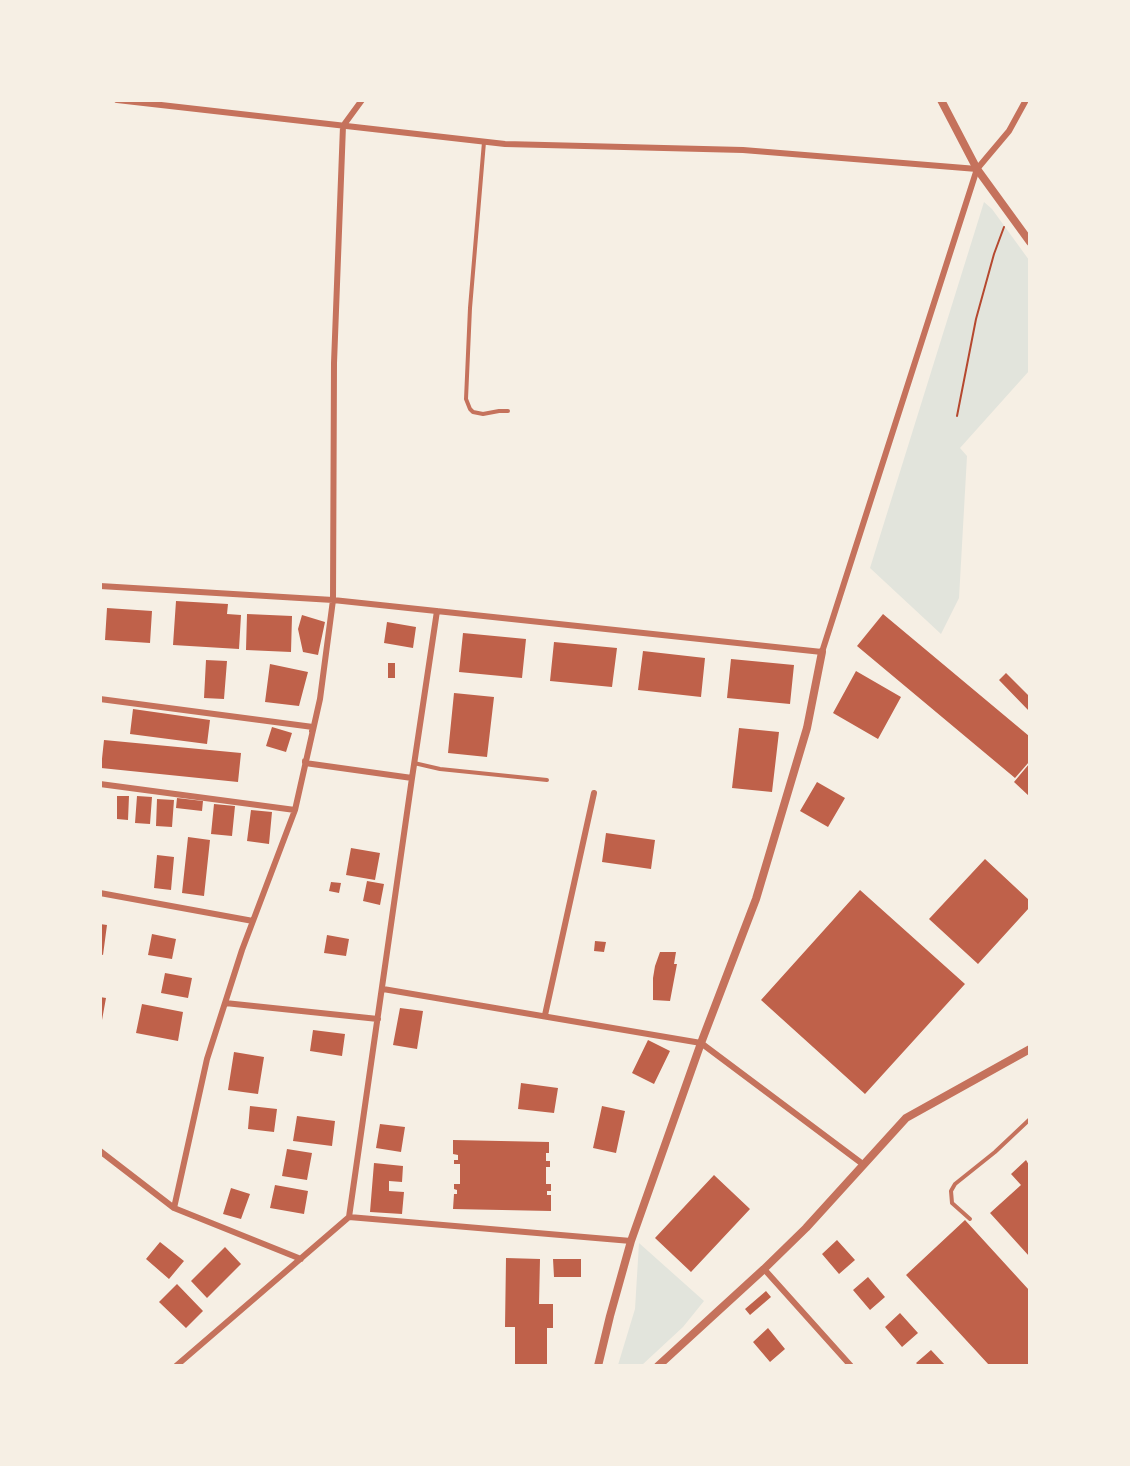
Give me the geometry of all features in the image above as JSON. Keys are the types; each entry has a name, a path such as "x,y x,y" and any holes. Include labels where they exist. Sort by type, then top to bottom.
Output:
{"street":[{"path":"117,100 505,144 743,150 976,169"},
{"path":"362,100 343,126 334,363 333,600 320,699 305,763 412,778"},
{"path":"941,100 976,169 1029,242"},
{"path":"598,1365 630,1241 701,1043 756,899 807,728 822,652 976,169 1009,131 1026,100"},
{"path":"100,586 333,600 822,652"},
{"path":"176,1365 349,1217 437,611"},
{"path":"100,699 313,727"},
{"path":"174,1208 207,1059 253,921 295,810 313,727"},
{"path":"100,784 295,810"},
{"path":"545,1015 594,793"},
{"path":"100,893 253,921"},
{"path":"382,988 701,1043 864,1165"},
{"path":"225,1003 378,1019"},
{"path":"658,1365 806,1228 906,1118 1029,1049"},
{"path":"100,1151 174,1208 301,1259"},
{"path":"349,1217 630,1241"},
{"path":"764,1269 851,1365"}],"lane":[{"path":"484,141 470,308 466,399 470,409 478,413 508,411"},
{"path":"414,763 440,769 547,780"},
{"path":"970,1219 952,1203 951,1191 955,1184 995,1152 1029,1119"}],"path":[{"path":"957,416 982,297 994,254 1005,226 1012,218"}],"shaded area":[{"path":"984,202 992,209 1029,260 1029,371 960,448 967,456 959,598 941,634 870,568"},
{"path":"639,1243 704,1301 683,1327 642,1365 618,1365 635,1309"}],"building":[{"path":"176,601 228,604 227,614 241,615 239,649 173,645"},
{"path":"107,608 152,611 150,643 105,640"},
{"path":"247,614 292,616 291,652 246,650"},
{"path":"883,614 1029,736 1029,762 1015,778 857,646"},
{"path":"302,615 325,622 318,655 303,652 298,629"},
{"path":"387,622 416,627 413,648 384,643"},
{"path":"463,633 526,639 522,678 459,672"},
{"path":"554,642 617,648 612,687 550,681"},
{"path":"643,651 705,658 701,697 638,690"},
{"path":"731,659 794,665 790,704 727,698"},
{"path":"206,660 227,661 224,699 204,698"},
{"path":"388,663 395,663 395,678 388,678"},
{"path":"270,664 308,672 299,706 265,702"},
{"path":"856,671 901,697 878,739 833,713"},
{"path":"1006,673 1029,696 1029,711 999,680"},
{"path":"454,693 494,697 487,757 448,753"},
{"path":"133,709 210,720 207,744 130,734"},
{"path":"272,727 292,733 286,752 266,746"},
{"path":"739,728 779,732 772,792 732,788"},
{"path":"104,740 241,753 238,782 101,768"},
{"path":"1029,764 1029,796 1014,782"},
{"path":"817,782 845,798 828,827 800,811"},
{"path":"117,796 129,796 128,820 117,819"},
{"path":"137,796 152,797 150,824 135,823"},
{"path":"177,798 203,801 202,811 176,808"},
{"path":"157,799 174,800 172,827 156,826"},
{"path":"214,804 235,806 232,836 211,834"},
{"path":"251,810 272,812 269,844 247,841"},
{"path":"606,833 655,840 651,869 602,862"},
{"path":"188,837 210,840 204,896 182,893"},
{"path":"351,848 380,853 375,880 346,875"},
{"path":"157,855 174,857 171,890 154,888"},
{"path":"985,859 1029,900 1029,908 978,964 929,919"},
{"path":"367,881 384,884 380,905 363,901"},
{"path":"331,882 341,883 339,893 329,891"},
{"path":"860,890 965,984 865,1094 761,1000"},
{"path":"100,924 107,925 103,955 100,954"},
{"path":"152,934 176,939 172,959 148,955"},
{"path":"327,935 349,939 346,956 324,953"},
{"path":"595,941 606,942 604,952 594,951"},
{"path":"660,952 676,952 674,964 677,964 670,1001 653,1000 653,978"},
{"path":"165,973 192,978 188,998 161,993"},
{"path":"100,997 106,998 102,1020 100,1020"},
{"path":"142,1004 183,1012 178,1041 136,1033"},
{"path":"400,1008 423,1011 417,1049 393,1045"},
{"path":"313,1030 345,1034 342,1056 310,1051"},
{"path":"648,1040 670,1051 654,1084 632,1073"},
{"path":"234,1052 264,1057 258,1094 228,1090"},
{"path":"521,1083 558,1088 554,1113 518,1109"},
{"path":"250,1106 277,1109 274,1132 248,1129"},
{"path":"602,1106 625,1111 616,1153 593,1148"},
{"path":"297,1116 335,1121 332,1146 293,1141"},
{"path":"380,1124 405,1127 401,1152 376,1148"},
{"path":"453,1140 549,1142 546,1161 550,1161 550,1167 546,1167 546,1184 551,1184 551,1191 547,1191 547,1195 551,1195 551,1211 453,1209 454,1194 457,1194 454,1184 460,1184 460,1164 454,1164 454,1160 458,1160 458,1155 453,1154"},
{"path":"287,1149 312,1153 307,1180 282,1176"},
{"path":"1026,1160 1029,1165 1029,1256 990,1213 1021,1185 1011,1174"},
{"path":"374,1163 403,1166 402,1182 389,1181 389,1191 404,1192 402,1214 370,1212"},
{"path":"714,1175 750,1209 691,1272 655,1238"},
{"path":"275,1185 308,1191 304,1214 270,1208"},
{"path":"231,1188 250,1194 241,1219 223,1214"},
{"path":"965,1220 1029,1290 1029,1365 989,1365 906,1275"},
{"path":"837,1240 855,1260 839,1274 822,1254"},
{"path":"160,1242 184,1261 169,1279 146,1259"},
{"path":"225,1247 241,1264 207,1298 191,1281"},
{"path":"506,1258 540,1259 539,1304 553,1304 553,1328 547,1328 547,1365 515,1365 515,1327 505,1327"},
{"path":"553,1259 581,1259 581,1277 554,1277"},
{"path":"868,1277 885,1297 870,1310 853,1290"},
{"path":"177,1284 203,1311 186,1328 159,1302"},
{"path":"766,1291 771,1297 750,1315 745,1309"},
{"path":"900,1313 918,1333 902,1347 885,1327"},
{"path":"768,1328 785,1349 770,1362 753,1342"},
{"path":"931,1350 945,1365 918,1365 916,1363"}]}
